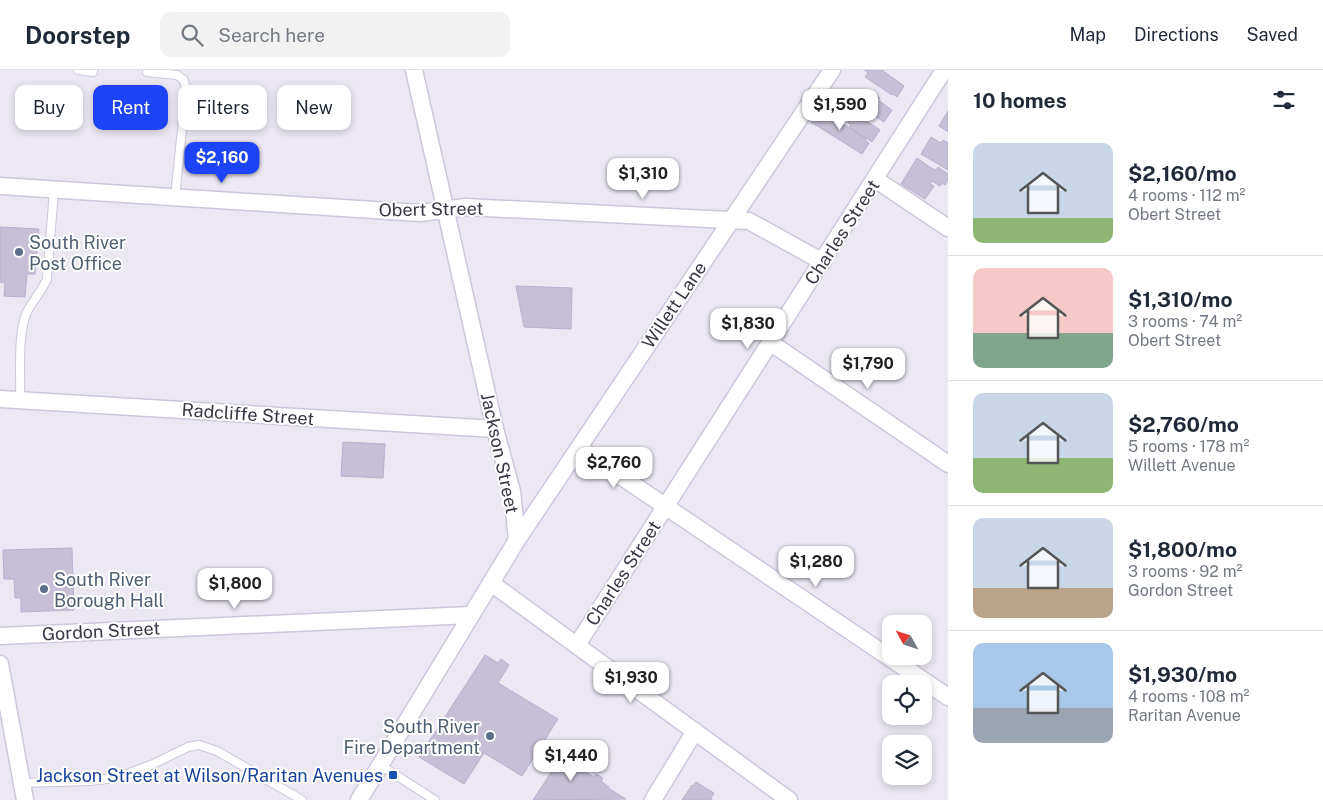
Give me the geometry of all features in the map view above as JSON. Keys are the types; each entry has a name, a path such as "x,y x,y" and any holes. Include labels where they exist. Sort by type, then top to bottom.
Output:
{"street":[{"name":"Jackson Street","path":"414,70 496,429 512,491 517,540"},
{"name":"Willett Lane","path":"517,540 832,70"},
{"name":"Charles Street","path":"577,645 944,70"},
{"path":"876,179 948,228"},
{"name":"Obert Street","path":"0,186 420,213 466,206 750,221 823,262"},
{"path":"771,343 948,462"},
{"name":"Radcliffe Street","path":"0,399 496,429"},
{"path":"579,448 667,505 948,697"},
{"path":"359,800 517,540"},
{"path":"491,583 789,800"},
{"name":"Gordon Street","path":"0,636 471,615"},
{"path":"0,664 25,800"},
{"path":"653,800 695,731"}],"lane":[{"path":"78,70 93,72"},
{"path":"147,72 177,74 184,80 186,90 175,197"},
{"path":"20,400 22,325 28,311 44,288 47,279 54,190"},
{"path":"22,783 90,781 116,778 151,765 188,746 199,745 217,751 302,800"},
{"path":"380,765 435,800"}],"building":[{"path":"864,70 882,70 904,86 897,97 892,95 865,77 868,73"},
{"path":"860,89 868,94 870,91 880,98 878,100 892,110 884,122 861,107 859,110 850,104"},
{"path":"820,109 866,139 869,143 862,154 811,122"},
{"path":"948,111 948,132 939,126"},
{"path":"855,113 880,130 872,142 849,127 851,124 848,123"},
{"path":"931,137 941,143 943,140 948,143 948,170 921,154"},
{"path":"917,158 931,168 936,170 938,167 948,174 945,185 942,183 940,186 932,181 930,184 934,186 925,199 901,184"},
{"name":"South River Post Office","path":"0,227 39,229 35,274 27,274 25,297 4,296 5,283 0,282"},
{"path":"516,286 572,288 571,329 524,327"},
{"path":"343,442 385,444 383,478 341,476"},
{"name":"South River Borough Hall","path":"72,548 74,610 21,612 21,598 15,598 14,579 4,579 3,550"},
{"name":"South River Fire Department","path":"485,655 498,663 501,659 509,665 498,683 558,719 522,776 484,753 464,784 419,757"},
{"path":"546,750 567,763 568,761 573,764 575,761 581,765 579,768 594,777 596,774 603,778 601,781 608,788 626,799 533,800 552,771 538,763"},
{"path":"696,782 714,793 711,798 712,800 682,800"}],"place":[{"name":"South River Post Office","path":"19,252"},
{"name":"South River Borough Hall","path":"44,589"},
{"name":"South River Fire Department","path":"490,736"},
{"name":"Jackson Street at Wilson/Raritan Avenues","path":"393,775"}]}
